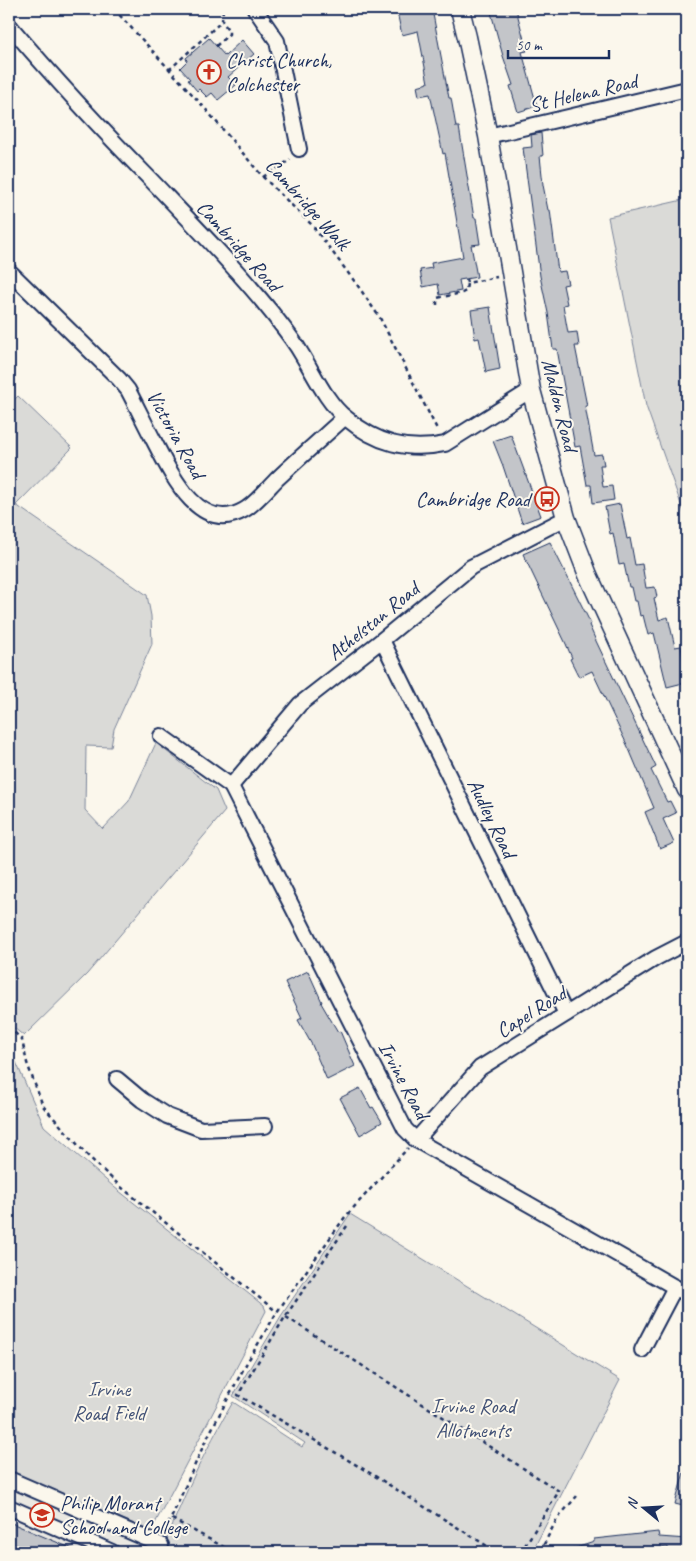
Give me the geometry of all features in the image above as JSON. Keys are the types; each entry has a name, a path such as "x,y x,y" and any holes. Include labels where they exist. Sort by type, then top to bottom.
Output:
{"main road":[{"name":"Maldon Road","path":"460,9 488,136 531,390 566,518 588,575 687,790"}],"street":[{"path":"255,9 277,42 298,149"},
{"name":"Cambridge Road","path":"9,24 121,148 213,245 272,313 300,350 325,392 345,418 375,438 391,444 431,447 445,444 531,390"},
{"name":"St Helena Road","path":"488,136 687,89"},
{"name":"Victoria Road","path":"9,271 128,390 172,476 192,501 202,510 215,515 229,516 245,510 345,418"},
{"name":"Athelstan Road","path":"230,786 300,704 471,567 566,518"},
{"name":"Audley Road","path":"382,640 566,1014"},
{"path":"160,736 230,786"},
{"name":"Irvine Road","path":"230,786 405,1129 416,1140 681,1290"},
{"name":"Capel Road","path":"416,1140 480,1068 656,958 687,942"},
{"path":"117,1079 142,1100 167,1116 201,1129 265,1126"},
{"path":"642,1350 681,1290"},
{"path":"9,1479 161,1545"},
{"path":"9,1506 112,1552"}],"path":[{"name":"Cambridge Walk","path":"114,9 203,106 263,177 312,225 380,318 445,444"},
{"path":"216,46 229,34 222,21 223,9"},
{"path":"169,70 222,21"},
{"path":"263,177 281,165 288,163 298,149"},
{"path":"437,305 437,298 466,291 466,279"},
{"path":"467,283 480,281"},
{"path":"9,1026 22,1040 27,1063 43,1106 87,1155 121,1187 277,1312"},
{"path":"233,1552 172,1519 182,1491 205,1442 245,1366 277,1312 345,1217 416,1140"},
{"path":"346,1226 286,1317 238,1395 495,1552"},
{"path":"286,1317 559,1491 521,1552"},
{"path":"540,1552 557,1519 577,1496"}],"shaded area":[{"name":"Philip Morant School and College","path":"9,1486 140,1544 141,1552 9,1552"}],"green space":[{"path":"687,199 687,521 646,406 608,217"},
{"path":"18,396 72,448 16,505 147,595 151,616 152,644 114,729 111,747 86,746 85,810 103,829 129,801 156,743 216,790 225,811 87,974 24,1036 9,1024 9,405"},
{"name":"Irvine Road Field","path":"9,1054 16,1062 44,1126 114,1187 264,1306 266,1311 151,1531 9,1471"},
{"name":"Irvine Road Allotments","path":"350,1214 620,1380 532,1552 162,1552 194,1476 233,1402 302,1447 305,1443 233,1396 281,1316"}],"building":[{"path":"411,9 432,9 449,98 451,98 456,127 459,127 480,244 471,245 477,277 459,280 461,291 440,295 438,284 423,287 420,270 432,268 431,263 463,257 445,153 443,154 430,94 419,96 417,86 428,83 418,31 402,35 397,12"},
{"path":"490,9 516,9 527,51 522,52 537,106 518,112 510,86 513,85"},
{"name":"Christ Church, Colchester","path":"209,38 225,56 242,40 254,54 228,77 236,85 218,100 212,93 207,97 199,89 197,91 188,80 190,79 180,68 187,61 186,58"},
{"path":"541,133 543,156 540,156 543,185 548,210 550,210 558,272 565,271 568,284 563,285 567,304 563,305 568,333 577,332 579,346 575,346 587,406 585,406 594,455 602,454 604,465 600,465 603,487 612,486 614,500 593,503 591,485 587,485 580,446 575,447 557,349 553,349 540,276 523,148 532,147 531,135"},
{"path":"490,307 500,369 486,372 479,338 475,339 471,310"},
{"path":"511,435 541,516 522,523 493,441"},
{"path":"620,504 627,539 630,538 635,565 642,564 646,588 655,587 657,597 654,598 659,620 668,617 675,647 681,646 687,682 667,687 654,633 648,635 643,615 640,616 637,601 634,601 631,587 629,587 624,564 619,565 613,533 610,534 605,507"},
{"path":"550,542 591,624 589,625 596,641 656,767 651,770 667,802 670,801 676,813 663,819 674,843 660,849 645,812 654,808 629,749 592,671 579,677 570,659 572,658 566,644 523,554"},
{"path":"308,971 321,1003 338,1032 340,1031 355,1066 327,1080 312,1045 298,1020 302,1018 285,982"},
{"path":"360,1088 371,1108 373,1107 382,1122 360,1135 340,1098"},
{"path":"684,1472 687,1472 687,1507 675,1504"},
{"path":"9,1522 80,1552 9,1552"},
{"path":"658,1532 659,1537 687,1539 687,1552 668,1552 668,1547 622,1552 571,1552 570,1550 594,1542 594,1539"}],"place":[{"name":"Christ Church, Colchester","path":"209,72"},
{"name":"Cambridge Road","path":"547,499"},
{"name":"Philip Morant School and College","path":"42,1515"}]}
